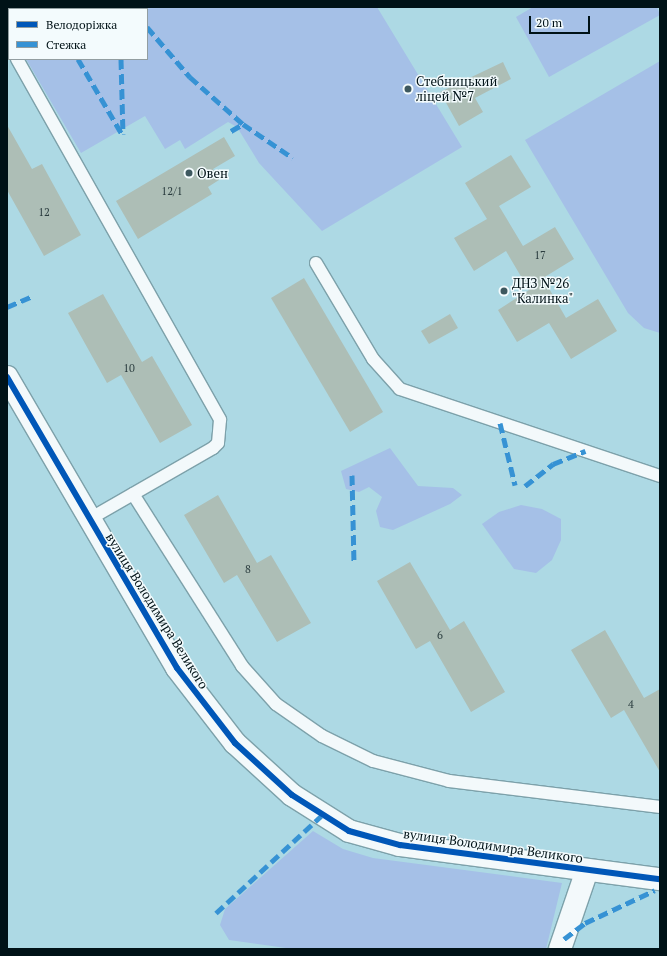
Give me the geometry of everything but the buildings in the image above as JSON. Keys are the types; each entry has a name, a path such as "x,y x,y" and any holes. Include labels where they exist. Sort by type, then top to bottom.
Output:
{"street":[{"name":"вулиця Володимира Великого","path":"7,377 88,520 177,668 206,710 262,771 321,816 349,831 400,845 660,879"},
{"path":"560,949 587,870"}],"lane":[{"path":"18,60 220,420 218,443 213,448 88,520"},
{"path":"316,263 373,360 400,389 660,476"},
{"path":"133,494 242,666 276,704 322,736 373,761 449,781 660,807"}],"shaded area":[{"path":"377,7 462,147 322,231 259,163 237,127 228,122 185,149 180,140 165,149 145,116 81,153 27,60 148,60 148,8 54,8"},
{"path":"533,7 657,7 660,15 549,77 516,17"},
{"path":"660,61 660,333 644,328 628,313 525,140"},
{"path":"390,448 418,486 453,488 462,495 450,504 393,530 380,527 376,511 382,497 369,487 359,492 346,489 341,471"},
{"path":"521,505 542,509 561,519 561,540 552,560 536,573 514,569 482,524 499,512"},
{"path":"313,831 343,849 373,858 562,883 546,949 293,949 229,940 220,925 225,909"}],"marked path":[{"path":"148,28 190,77 243,124 293,158"},
{"path":"79,60 123,136"},
{"path":"121,60 123,134"},
{"path":"231,131 243,124"},
{"path":"7,307 33,296"},
{"path":"500,423 515,485"},
{"path":"525,486 553,464 586,451"},
{"path":"352,475 354,563"},
{"path":"216,913 321,816"},
{"path":"564,939 585,923 655,890"}],"cycle path":[{"path":"7,377 177,668 235,743 292,795 349,831 400,845 660,879"}],"place":[{"name":"Стебницький ліцей №7","path":"408,89"},
{"name":"Овен","path":"189,173"},
{"name":"ДНЗ №26 \"Калинка\"","path":"504,291"}]}
